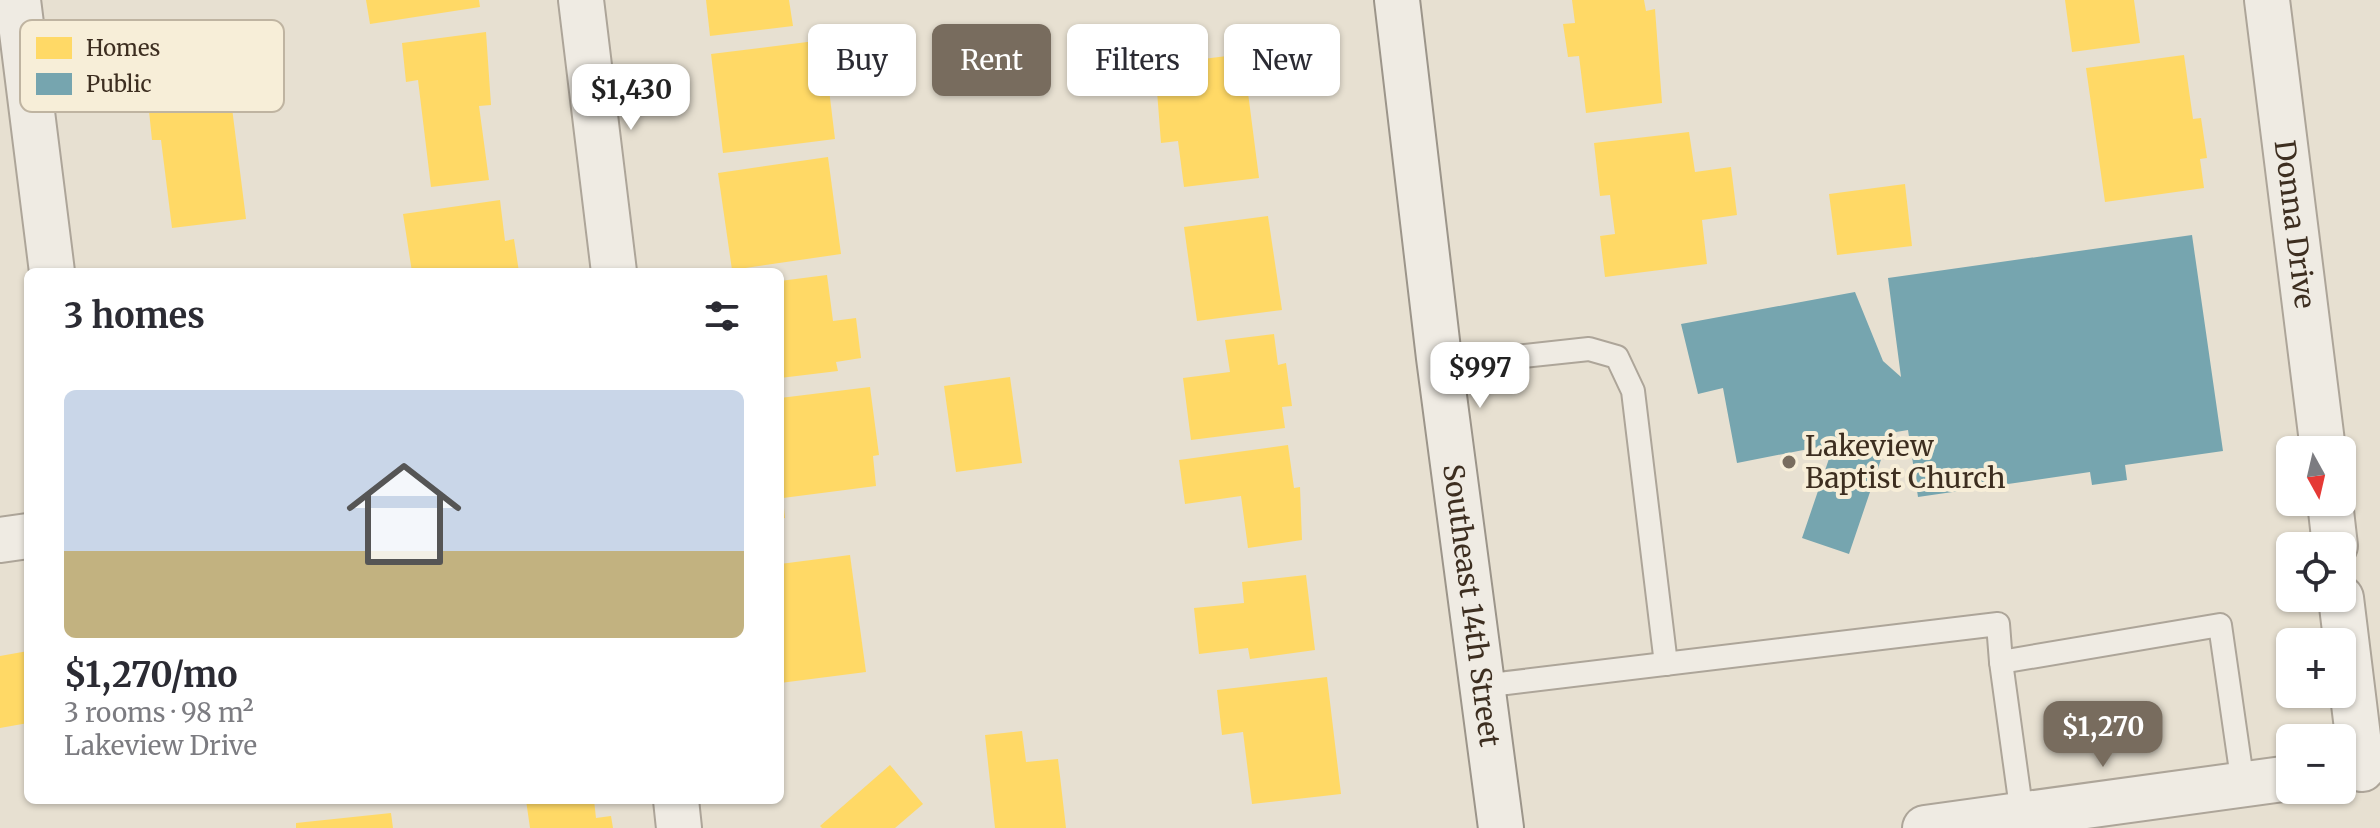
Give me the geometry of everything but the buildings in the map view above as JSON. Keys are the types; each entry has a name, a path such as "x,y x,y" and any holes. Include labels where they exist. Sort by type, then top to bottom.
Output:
{"street":[{"path":"18,0 20,20"},
{"path":"581,0 614,268"},
{"name":"Southeast 14th Street","path":"1397,0 1440,365 1501,828"},
{"name":"Donna Drive","path":"2267,0 2321,436"},
{"path":"32,112 52,268"},
{"path":"0,540 24,537"},
{"path":"2343,612 2361,769"},
{"path":"1925,828 2276,780"},
{"path":"676,804 679,828"}],"lane":[{"path":"1440,365 1589,349 1617,357 1633,391 1666,664"},
{"path":"1482,686 1998,624 2022,815"},
{"path":"2001,662 2220,625 2243,785"}],"place":[{"name":"Lakeview Baptist Church","path":"1789,462"}]}
